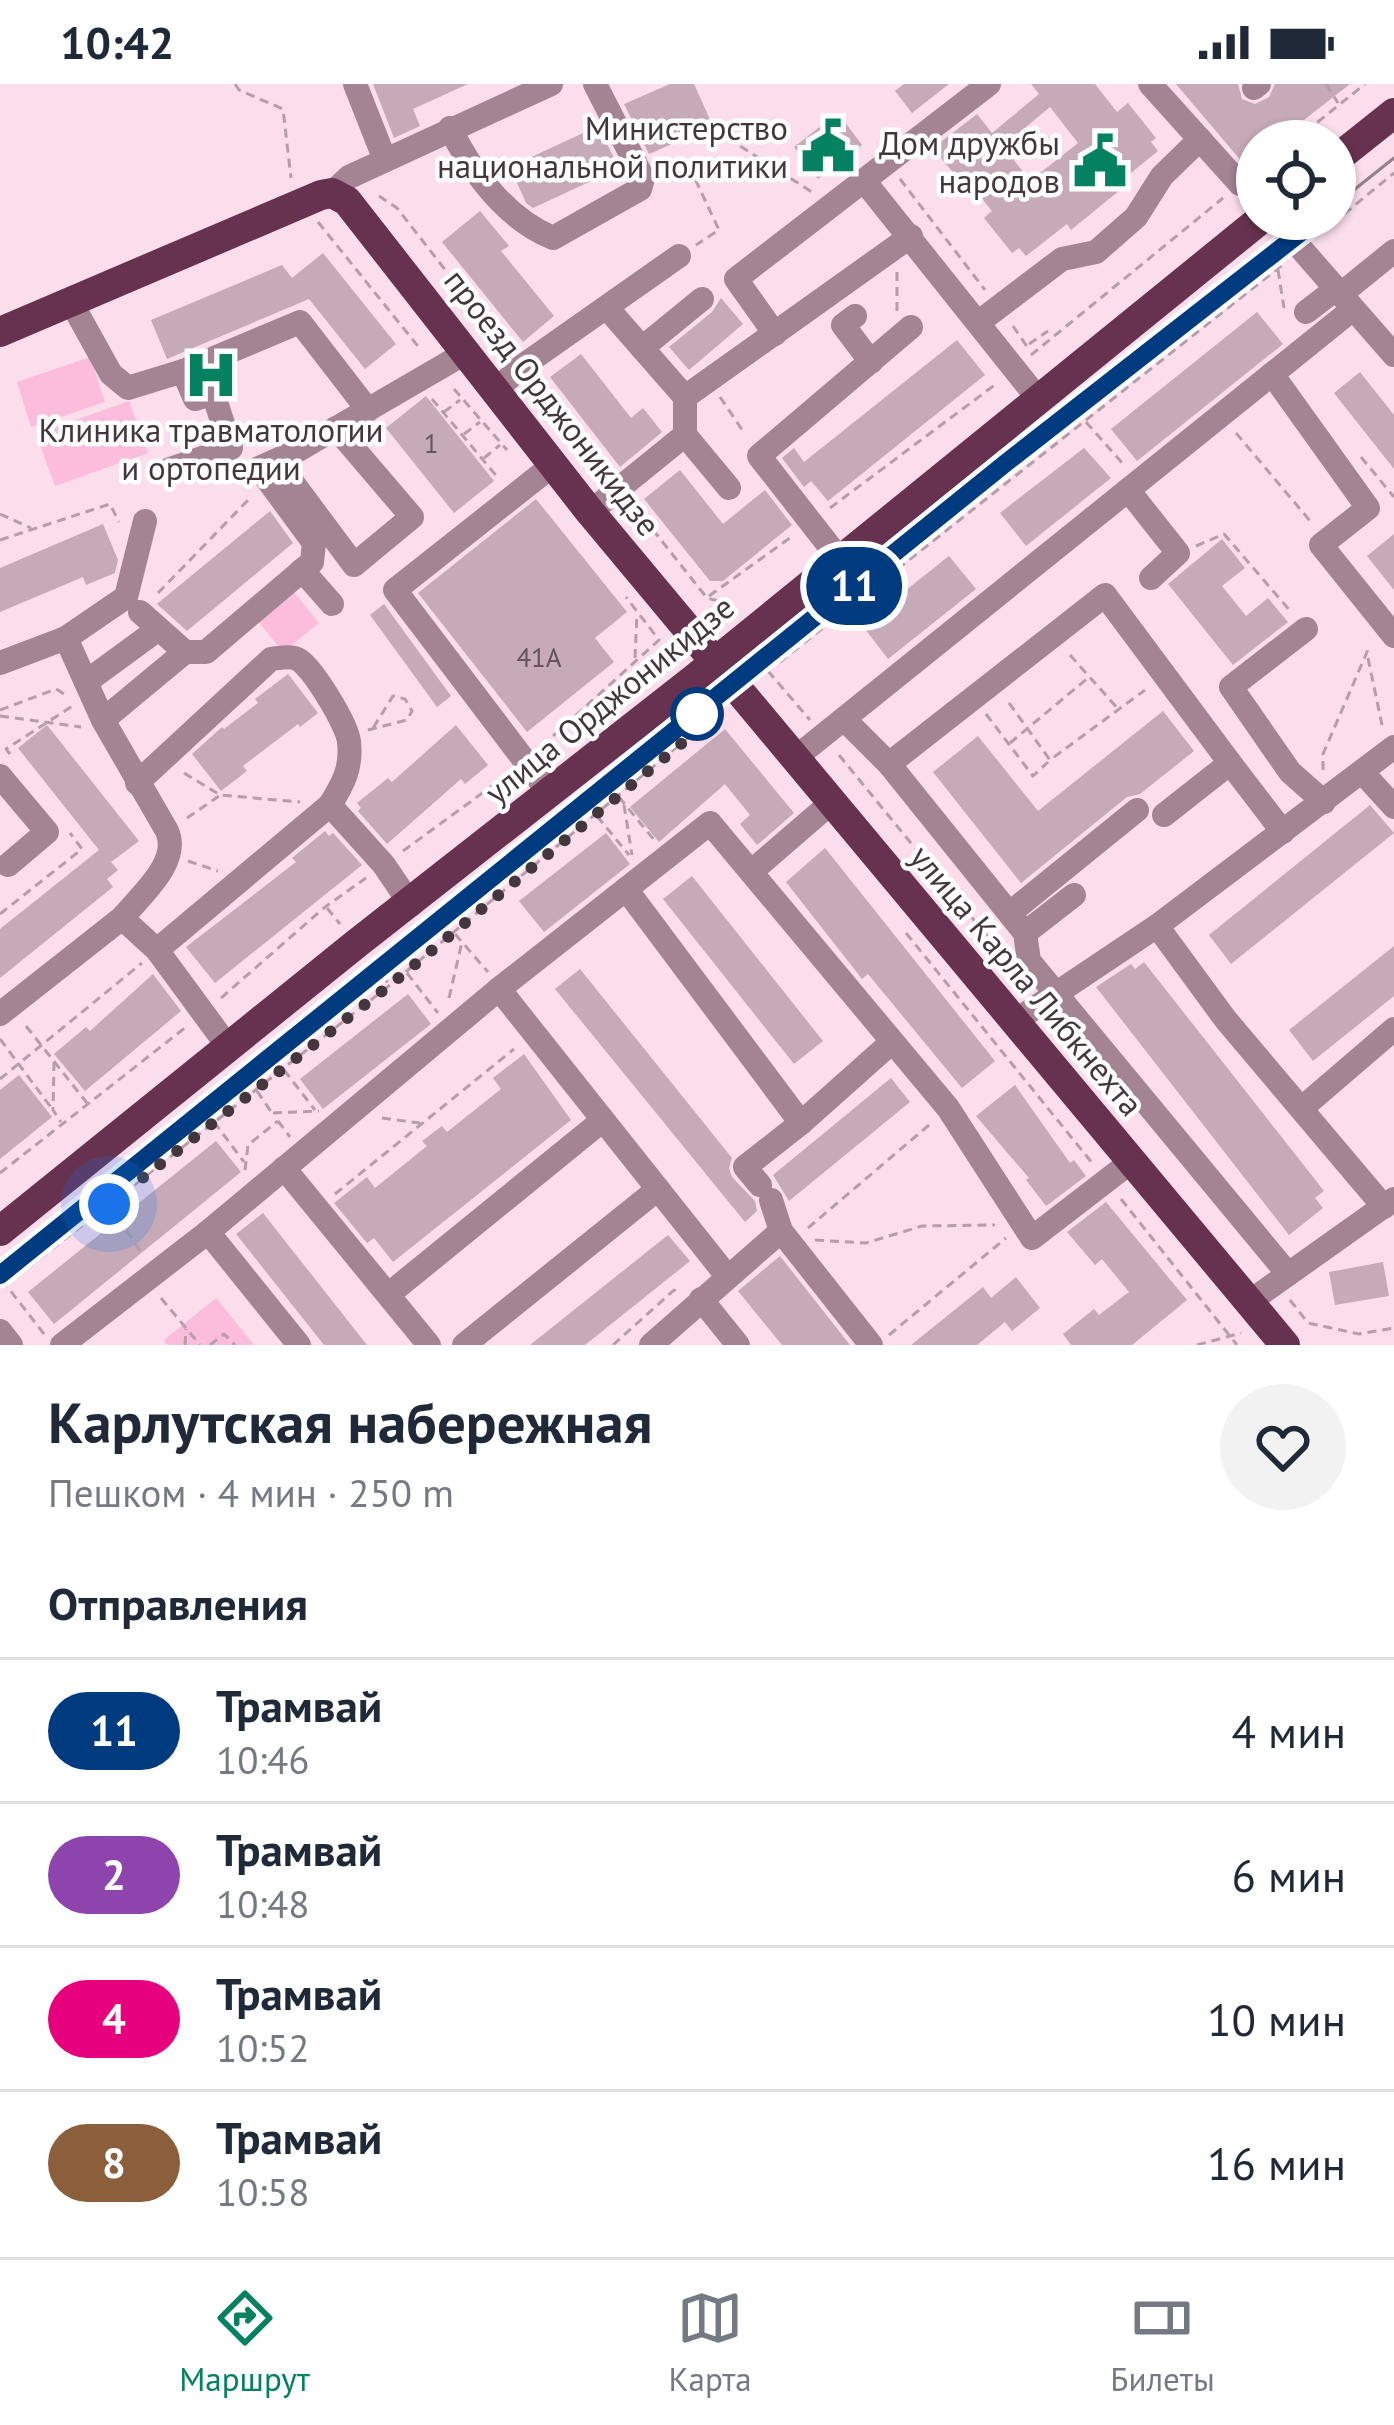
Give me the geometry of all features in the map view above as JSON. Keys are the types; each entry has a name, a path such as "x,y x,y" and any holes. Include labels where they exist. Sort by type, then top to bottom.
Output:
{"main road":[{"path":"1356,143 1394,113"},
{"path":"0,331 332,193"},
{"name":"проезд Орджоникидзе","path":"332,193 362,216 590,512 714,661"},
{"name":"улица Орджоникидзе","path":"0,1231 841,562 1236,240"},
{"name":"улица Карла Либкнехта","path":"714,661 1285,1345"}],"street":[{"path":"355,84 385,160"},
{"path":"332,193 349,177 551,84"},
{"path":"450,128 495,198 536,231 553,238 640,189 643,178 595,84"},
{"path":"775,334 736,279 988,84"},
{"path":"1150,84 1200,139 1232,190"},
{"path":"988,314 1062,259 1096,252 1136,217 1162,176 1200,139"},
{"path":"866,182 904,241 988,314 1015,370 1040,401"},
{"path":"1293,240 1392,350"},
{"path":"686,398 904,241"},
{"path":"795,758 1272,374 1394,251"},
{"path":"496,390 521,367 679,256"},
{"path":"1306,312 1344,297"},
{"path":"642,348 702,299"},
{"path":"71,302 111,374 128,388 183,371 300,322 368,410"},
{"path":"608,309 686,398 685,435 729,488"},
{"path":"855,316 843,325 871,362"},
{"path":"841,562 759,456 906,332"},
{"path":"86,682 148,621 185,652 206,652 312,562 314,543 259,467 467,352"},
{"path":"170,469 231,448 213,393 195,399 183,371"},
{"path":"1272,374 1368,508 1321,545 1394,636"},
{"path":"276,460 354,565 412,517 336,428"},
{"path":"590,512 685,435"},
{"path":"550,794 395,590 553,464"},
{"path":"1133,486 1178,554 1151,578"},
{"path":"0,663 65,638 126,597 146,521"},
{"path":"302,570 332,604"},
{"path":"889,764 1106,595 1283,832"},
{"path":"1306,629 1231,687 1290,772 1324,802"},
{"path":"5,1010 122,917 168,843 65,638"},
{"path":"106,726 185,652"},
{"path":"137,783 271,659 299,660 335,709 362,733 348,776 330,805 157,950"},
{"path":"844,719 889,764 1018,923 1029,961 1288,1274"},
{"path":"1015,1022 1157,926 1391,750"},
{"path":"1163,815 1229,763"},
{"path":"1363,773 1394,808"},
{"path":"0,776 47,832 3,864"},
{"path":"752,871 832,802"},
{"path":"330,805 384,865 410,905"},
{"path":"1018,923 1137,811"},
{"path":"62,1345 208,1232 447,1025 710,823 949,1108 1031,1238 1132,1161"},
{"path":"626,889 801,1123"},
{"path":"1018,923 1074,895"},
{"path":"122,917 157,950 229,1048"},
{"path":"1157,926 1226,1020 1389,1203 1249,1302"},
{"path":"500,988 727,1276"},
{"path":"1302,1108 1394,1029"},
{"path":"874,1345 781,1231 765,1193 745,1167 892,1042"},
{"path":"389,1294 604,1120"},
{"path":"292,1161 317,1208 429,1345"},
{"path":"464,1345 658,1189"},
{"path":"652,1345 781,1231"},
{"path":"208,1232 298,1345"},
{"path":"701,1299 739,1345"},
{"path":"0,1331 11,1345"}],"path":[{"path":"1326,84 1339,105"},
{"path":"1320,120 1365,84"},
{"path":"716,130 833,206"},
{"path":"889,164 988,314 1033,354 1232,190"},
{"path":"679,256 719,230 688,166"},
{"path":"780,662 1394,173"},
{"path":"904,241 896,298 906,332"},
{"path":"1027,346 1048,331"},
{"path":"729,604 707,598 1015,370"},
{"path":"417,381 500,481 510,473"},
{"path":"709,381 759,456"},
{"path":"443,412 462,398"},
{"path":"463,435 482,421"},
{"path":"1085,421 1133,486"},
{"path":"483,459 502,444"},
{"path":"1246,446 1326,541"},
{"path":"148,621 260,487"},
{"path":"0,540 110,504 135,556"},
{"path":"0,514 34,530"},
{"path":"1178,554 1224,533 1306,629"},
{"path":"634,662 638,612"},
{"path":"1324,802 1323,754 1368,656 1376,614"},
{"path":"1053,636 1119,710"},
{"path":"0,1173 204,1012 326,907 525,762 659,640"},
{"path":"1368,656 1391,750"},
{"path":"1009,744 1089,676"},
{"path":"984,690 1009,744 1033,776 1165,676"},
{"path":"0,713 56,689 106,726"},
{"path":"984,690 1028,729 1050,760"},
{"path":"393,696 405,699 412,711 407,720 362,733 393,696"},
{"path":"52,1345 6,1285 406,972 723,709"},
{"path":"0,713 106,726"},
{"path":"161,760 220,795 330,805"},
{"path":"220,795 168,843 242,879"},
{"path":"618,796 668,856"},
{"path":"596,814 633,861 624,803"},
{"path":"901,927 1237,1345"},
{"path":"454,932 500,988"},
{"path":"447,1025 462,942"},
{"path":"0,1079 157,950"},
{"path":"406,972 447,1025"},
{"path":"5,1010 43,1046 88,1104"},
{"path":"317,1208 534,1033"},
{"path":"0,1040 62,1124"},
{"path":"53,1110 54,1060"},
{"path":"283,1069 330,1129"},
{"path":"256,1090 278,1120 292,1161"},
{"path":"949,1108 796,1238 866,1243 922,1226 1022,1225"},
{"path":"240,1205 248,1145 278,1120"},
{"path":"214,1123 245,1163"},
{"path":"109,1204 140,1246 146,1280 200,1345"},
{"path":"874,1345 1022,1225"},
{"path":"185,1345 186,1328"},
{"path":"1360,1344 1358,1334 1394,1328"},
{"path":"210,1345 224,1334 235,1345"},
{"path":"1197,1345 1229,1334"}],"shaded area":[{"path":"90,357 105,402 31,427 17,382"},
{"path":"129,401 148,453 55,486 36,434"},
{"path":"294,592 319,623 283,652 258,621"},
{"path":"216,1298 254,1345 167,1345 164,1340"}],"building":[{"path":"373,84 468,84 413,109 420,126 394,138"},
{"path":"670,84 694,84 713,126 649,154 624,104"},
{"path":"904,84 949,84 912,113 895,91"},
{"name":"Дом дружбы народов","path":"1031,84 1095,84 1117,112 1128,103 1156,138 1151,142 1158,151 1071,230 1067,224 1026,256 1019,248 1012,253 984,218 992,211 933,148 977,114 992,133 1039,94","holes":["1050,107 1078,143 1030,181 1003,146"]},
{"path":"1176,84 1238,84 1242,99 1255,104 1269,97 1275,84 1350,84 1304,120 1236,120 1236,155"},
{"name":"Министерство национальной политики","path":"838,113 862,145 818,179 794,147"},
{"path":"598,126 619,168 533,208 526,203 510,167"},
{"path":"480,211 509,246 501,251 554,316 523,342 442,242"},
{"path":"323,253 396,344 365,369 309,299 167,359 151,320 282,265 292,278"},
{"path":"721,298 743,324 689,370 669,347 712,312"},
{"path":"1257,312 1283,344 1137,461 1111,429"},
{"path":"957,340 985,375 828,501 811,481 804,487 782,458 794,448 804,462"},
{"path":"581,354 631,418 643,408 662,432 620,467 550,377"},
{"path":"1360,372 1394,415 1394,469 1334,393"},
{"path":"426,396 494,481 454,513 386,428"},
{"path":"1084,448 1111,478 1026,546 1000,513"},
{"path":"680,470 723,524 765,490 792,525 723,581 710,581 644,499"},
{"path":"536,499 627,612 595,638 614,662 527,732 418,593"},
{"path":"270,511 293,543 187,631 157,604"},
{"path":"103,524 118,560 115,573 86,585 83,577 0,612 0,568"},
{"path":"1394,534 1394,590 1367,556"},
{"path":"1222,539 1245,568 1222,586 1246,616 1268,598 1288,622 1233,665 1168,584"},
{"path":"949,556 976,589 888,659 862,625"},
{"path":"384,604 451,696 437,707 370,615"},
{"path":"288,674 318,713 243,766 247,771 221,791 192,754"},
{"path":"1163,711 1194,751 1140,794 1127,797 1021,883 933,772 978,736 1038,811"},
{"path":"47,725 139,841 111,862 118,870 107,879 113,887 0,978 0,929 99,850 18,748"},
{"path":"456,725 488,765 465,784 461,779 387,844 358,811 357,803 388,778 392,782"},
{"path":"725,729 794,813 757,845 740,824 750,815 725,784 659,842 630,807"},
{"path":"1370,805 1394,833 1231,964 1209,935"},
{"path":"325,831 329,836 333,833 362,865 215,983 186,947 296,862 292,858"},
{"path":"606,833 630,864 544,932 519,901"},
{"path":"825,848 995,1061 962,1088 868,974 862,979 786,882"},
{"path":"692,876 823,1041 794,1064 663,899"},
{"path":"1394,946 1394,996 1313,1061 1289,1030"},
{"path":"1144,962 1324,1191 1315,1198 1323,1208 1289,1235 1096,987 1131,964 1135,969"},
{"path":"580,969 732,1158 732,1177 755,1201 757,1211 745,1222 555,989"},
{"path":"153,974 181,1011 85,1091 54,1054 86,1027 90,1031"},
{"path":"408,994 431,1024 323,1109 300,1079"},
{"path":"524,1054 571,1120 393,1262 374,1238 367,1243 334,1203 367,1177 375,1188 427,1146 422,1141 442,1126 447,1132 501,1089 493,1078"},
{"path":"19,1075 52,1117 0,1159 0,1090"},
{"path":"891,1078 910,1102 789,1201 773,1175"},
{"path":"1015,1085 1070,1163 1074,1160 1086,1176 1046,1206 1026,1180 1029,1178 976,1116"},
{"path":"216,1141 241,1172 54,1324 28,1292"},
{"path":"1106,1202 1187,1300 1132,1345 1071,1345 1063,1334 1094,1309 1099,1315 1129,1292 1102,1259 1095,1265 1067,1232"},
{"path":"263,1213 367,1345 324,1345 236,1234"},
{"path":"668,1235 690,1261 585,1345 530,1345"},
{"path":"780,1256 850,1345 782,1345 738,1291"},
{"path":"1383,1262 1389,1296 1335,1305 1329,1272"},
{"path":"1016,1277 1040,1308 1012,1331 1005,1322 977,1345 911,1345 983,1287 991,1298"}],"tram line":[{"path":"1356,188 1394,158"},
{"path":"0,1275 899,548 1291,240"},
{"name":"11","path":"0,1275 899,548 1291,240"}],"place":[{"name":"Министерство национальной политики","path":"828,146"},
{"name":"Дом дружбы народов","path":"1100,161"},
{"name":"Клиника травматологии и ортопедии","path":"211,375"}],"route":[{"path":"109,1204 390,985 688,738 697,714"}]}
